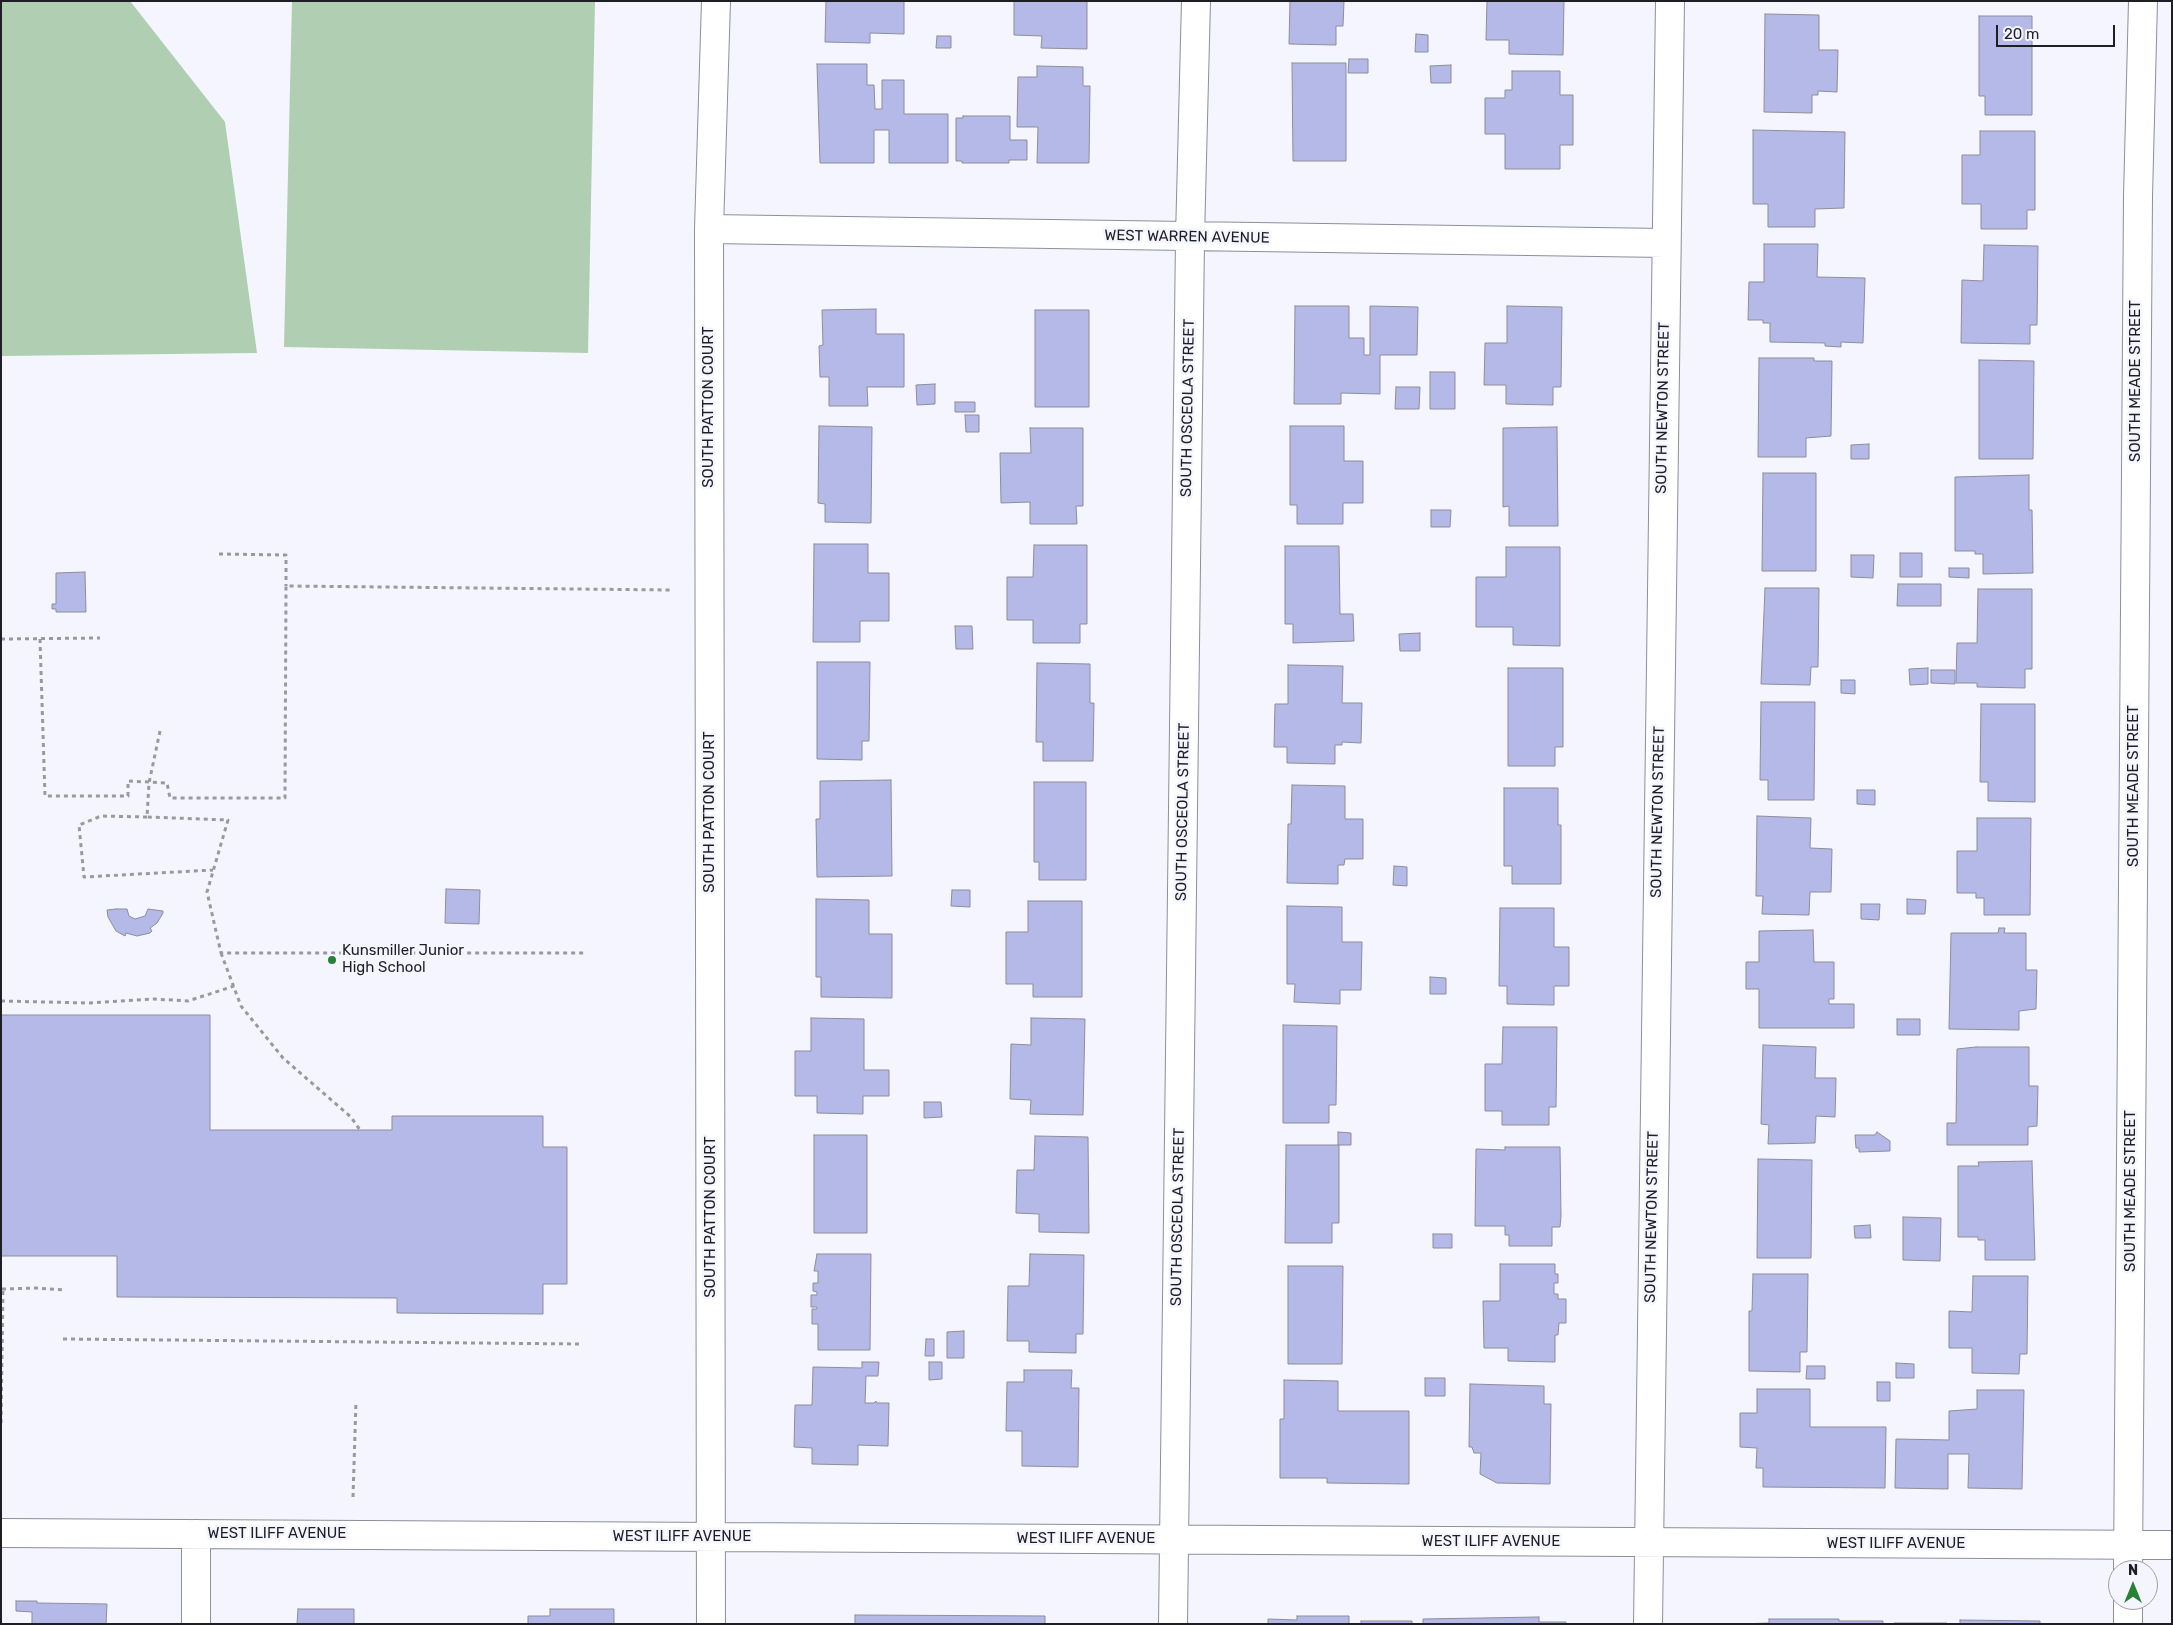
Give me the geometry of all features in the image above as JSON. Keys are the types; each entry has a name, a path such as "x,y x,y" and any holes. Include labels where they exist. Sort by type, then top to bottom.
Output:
{"street":[{"name":"SOUTH PATTON COURT","path":"711,1624 709,229 716,1"},
{"name":"SOUTH OSCEOLA STREET","path":"1173,1624 1190,238 1196,1"},
{"name":"SOUTH NEWTON STREET","path":"1648,1624 1665,243 1670,1"},
{"name":"SOUTH MEADE STREET","path":"2128,1558 2138,197 2143,1"},
{"name":"WEST WARREN AVENUE","path":"709,229 1190,238 1665,243"},
{"name":"WEST ILIFF AVENUE","path":"1,1533 1648,1542 2128,1558 2172,1545"},
{"path":"196,1534 196,1624"},
{"path":"2128,1610 2128,1624"}],"path":[{"path":"40,639 45,796 128,796 128,781 166,783 170,798 285,798 286,555 219,554"},
{"path":"286,586 671,590"},
{"path":"1,639 100,638"},
{"path":"147,817 149,783 160,732"},
{"path":"214,870 84,877 79,825 101,816 228,820 214,870 207,892 221,953 241,1006 283,1058 351,1117 360,1130"},
{"path":"221,953 587,953"},
{"path":"1,1001 89,1003 154,999 188,1001 234,986"},
{"path":"1,1423 2,1289 36,1288 64,1290"},
{"path":"63,1338 582,1344"},
{"path":"353,1497 356,1401"}],"green space":[{"path":"1,1 130,1 225,122 257,353 1,356"},
{"path":"292,1 595,1 588,353 284,347"}],"building":[{"path":"826,1 904,1 904,34 870,33 870,43 825,42"},
{"path":"1014,1 1087,1 1087,49 1041,48 1042,36 1014,35"},
{"path":"1290,1 1344,1 1343,26 1336,26 1336,45 1289,44"},
{"path":"1487,1 1564,1 1563,55 1509,54 1509,40 1486,40"},
{"path":"1765,14 1819,15 1819,50 1838,50 1837,92 1818,91 1818,95 1812,95 1812,113 1764,112"},
{"path":"1979,16 2032,16 2032,115 1985,115 1985,96 1979,96"},
{"path":"1416,34 1428,35 1428,52 1415,52"},
{"path":"937,36 951,36 951,48 936,48"},
{"path":"1349,59 1368,59 1368,73 1348,73"},
{"path":"1292,63 1346,63 1346,161 1293,161"},
{"path":"817,64 867,64 867,85 874,85 875,109 882,109 882,80 904,80 904,114 948,114 948,163 889,163 889,130 874,130 874,163 820,163"},
{"path":"1451,65 1451,83 1431,83 1430,66"},
{"path":"1037,66 1083,67 1083,86 1090,86 1089,163 1037,163 1038,127 1017,127 1018,77 1037,77"},
{"path":"1512,71 1560,71 1560,95 1573,95 1573,145 1560,145 1560,169 1505,169 1505,134 1485,134 1485,98 1505,98 1505,90 1512,90"},
{"path":"963,116 1010,116 1010,140 1027,140 1027,160 1009,160 1009,163 962,163 962,161 956,161 956,118 963,118"},
{"path":"1753,130 1845,132 1844,208 1815,209 1815,227 1768,227 1768,204 1753,204"},
{"path":"1980,131 2035,131 2035,210 2027,210 2027,229 1981,229 1981,204 1962,204 1962,155 1980,155"},
{"path":"1764,244 1818,244 1817,277 1865,278 1863,343 1841,342 1841,347 1825,346 1825,343 1770,342 1770,323 1763,323 1763,320 1748,320 1749,282 1764,282"},
{"path":"1984,245 2038,246 2037,325 2030,325 2030,344 1961,343 1962,280 1983,281"},
{"path":"1295,306 1349,306 1349,338 1364,338 1364,355 1370,355 1370,306 1418,307 1417,355 1380,355 1380,394 1341,393 1341,404 1294,404"},
{"path":"1507,306 1562,307 1561,387 1553,387 1553,405 1506,404 1506,385 1484,385 1485,343 1507,343"},
{"path":"876,309 876,334 904,334 904,387 867,387 868,406 829,406 829,377 820,377 819,346 823,345 822,310"},
{"path":"1035,310 1089,310 1089,407 1035,407"},
{"path":"1759,358 1814,358 1814,361 1832,361 1831,436 1806,438 1806,457 1758,457"},
{"path":"1979,360 2034,361 2033,459 1979,459"},
{"path":"1430,372 1455,372 1455,409 1430,409"},
{"path":"935,384 935,404 917,405 916,385"},
{"path":"1396,387 1420,387 1419,409 1395,409"},
{"path":"955,402 975,402 975,412 955,412"},
{"path":"965,415 979,415 979,432 966,432"},
{"path":"819,426 872,427 871,523 825,522 825,504 818,503"},
{"path":"1290,426 1344,426 1344,461 1363,461 1363,503 1343,503 1343,524 1297,524 1297,505 1290,505"},
{"path":"1557,427 1558,526 1509,526 1509,506 1503,507 1503,428"},
{"path":"1030,428 1083,428 1083,506 1076,506 1077,524 1030,524 1030,502 1001,503 1000,453 1031,453"},
{"path":"1869,444 1869,459 1851,459 1851,445"},
{"path":"1763,473 1816,473 1816,571 1762,571"},
{"path":"2029,475 2029,510 2032,510 2033,573 1983,574 1983,554 1975,554 1975,551 1955,551 1955,477"},
{"path":"1431,510 1451,510 1450,527 1431,527"},
{"path":"814,544 868,544 868,573 889,573 889,621 860,621 860,642 813,642"},
{"path":"1034,545 1087,545 1087,624 1080,624 1080,643 1033,643 1033,620 1007,620 1007,577 1033,577"},
{"path":"1285,546 1339,546 1340,614 1353,614 1354,641 1293,643 1293,624 1285,624"},
{"path":"1506,547 1560,547 1560,646 1513,645 1513,627 1476,627 1476,577 1506,577"},
{"path":"1900,553 1922,553 1922,577 1900,577"},
{"path":"1851,555 1874,555 1873,578 1851,577"},
{"path":"1949,568 1969,568 1969,578 1949,577"},
{"path":"85,572 86,612 56,612 56,609 52,609 52,604 56,604 56,573"},
{"path":"1898,584 1941,584 1941,606 1897,606"},
{"path":"1765,588 1819,588 1818,667 1811,667 1810,685 1761,684"},
{"path":"1978,589 2032,589 2032,669 2025,669 2025,688 1977,687 1977,683 1956,683 1957,643 1977,643"},
{"path":"955,626 972,626 973,649 956,649"},
{"path":"1420,633 1420,651 1400,651 1399,634"},
{"path":"817,662 870,662 869,741 862,741 862,760 817,759"},
{"path":"1037,663 1090,664 1090,703 1094,703 1093,761 1043,761 1043,742 1036,742"},
{"path":"1288,665 1343,666 1342,703 1362,703 1361,743 1342,742 1342,745 1335,745 1335,764 1287,763 1287,747 1274,747 1275,704 1288,704"},
{"path":"1508,668 1563,668 1563,747 1555,747 1555,766 1508,766"},
{"path":"1928,668 1928,684 1910,685 1909,669"},
{"path":"1931,670 1955,670 1955,684 1931,683"},
{"path":"1841,680 1855,680 1855,694 1841,693"},
{"path":"1761,702 1815,702 1814,800 1768,800 1768,780 1760,780"},
{"path":"1981,704 2035,704 2035,802 1988,801 1988,782 1980,782"},
{"path":"891,780 892,876 817,877 816,819 820,819 820,781"},
{"path":"1034,782 1086,782 1086,880 1039,880 1039,862 1034,862"},
{"path":"1292,785 1345,786 1345,819 1363,819 1363,859 1345,859 1344,865 1338,865 1338,884 1287,883 1288,824 1291,824"},
{"path":"1504,788 1558,788 1558,825 1561,825 1561,884 1512,884 1512,866 1504,866"},
{"path":"1857,790 1875,790 1875,805 1857,804"},
{"path":"1757,816 1811,818 1810,848 1832,849 1831,892 1810,892 1809,915 1762,914 1763,896 1756,896"},
{"path":"1977,818 2031,818 2030,915 1984,915 1984,898 1976,898 1976,893 1957,893 1957,851 1977,851"},
{"path":"1394,866 1407,867 1407,886 1393,885"},
{"path":"446,889 480,890 479,924 445,923"},
{"path":"952,890 970,890 970,907 951,906"},
{"path":"816,899 869,900 869,934 892,934 892,998 821,997 821,977 816,977"},
{"path":"1907,899 1926,900 1925,914 1907,914"},
{"path":"1028,901 1082,901 1082,997 1033,997 1033,984 1006,984 1006,932 1028,932"},
{"path":"1861,904 1880,904 1879,920 1861,919"},
{"path":"1287,906 1342,907 1342,942 1362,942 1361,990 1340,990 1340,1004 1294,1002 1295,984 1287,984"},
{"path":"1500,908 1554,908 1554,947 1569,947 1569,986 1554,986 1554,1005 1507,1004 1507,986 1499,986"},
{"path":"127,909 129,916 135,919 145,916 148,909 163,911 163,913 157,923 150,928 152,931 150,933 137,936 126,933 125,936 116,931 108,917 107,910"},
{"path":"1999,928 2005,928 2004,933 2026,933 2026,970 2037,970 2036,1009 2019,1011 2019,1030 1949,1029 1951,933 1998,933"},
{"path":"1813,930 1814,962 1834,962 1834,999 1829,999 1829,1004 1854,1004 1854,1028 1759,1028 1759,989 1746,989 1746,962 1759,962 1759,931"},
{"path":"1430,977 1446,978 1446,994 1430,994"},
{"path":"1,1015 210,1015 210,1130 392,1130 392,1116 543,1116 543,1147 567,1147 567,1284 543,1284 543,1314 397,1313 397,1298 117,1297 117,1256 1,1256"},
{"path":"811,1018 864,1019 864,1070 889,1070 889,1096 863,1096 863,1114 817,1113 817,1096 795,1096 795,1051 811,1051"},
{"path":"1031,1018 1085,1019 1083,1115 1030,1114 1031,1100 1010,1099 1011,1044 1031,1045"},
{"path":"1897,1019 1920,1019 1920,1035 1897,1035"},
{"path":"1283,1025 1337,1026 1336,1105 1329,1105 1329,1123 1283,1123"},
{"path":"1503,1027 1557,1027 1556,1107 1549,1107 1549,1125 1502,1125 1502,1111 1485,1111 1485,1064 1502,1064"},
{"path":"1763,1045 1816,1047 1815,1078 1836,1078 1835,1117 1816,1116 1815,1143 1768,1144 1769,1125 1761,1124"},
{"path":"2029,1047 2029,1086 2038,1086 2037,1126 2028,1127 2028,1145 1947,1145 1947,1123 1956,1123 1957,1049"},
{"path":"924,1102 941,1102 942,1117 924,1118"},
{"path":"1338,1132 1351,1133 1351,1145 1338,1145"},
{"path":"1877,1132 1890,1141 1890,1151 1859,1152 1859,1148 1856,1148 1855,1135 1875,1135"},
{"path":"814,1135 867,1135 867,1233 814,1233"},
{"path":"1035,1136 1088,1137 1089,1233 1039,1232 1039,1214 1016,1213 1017,1170 1034,1170"},
{"path":"1286,1145 1339,1145 1339,1223 1332,1223 1332,1243 1285,1243"},
{"path":"1505,1147 1560,1147 1561,1216 1560,1227 1552,1227 1552,1246 1509,1246 1509,1235 1505,1235 1505,1226 1475,1226 1476,1149 1505,1150"},
{"path":"1758,1159 1812,1160 1811,1258 1757,1258"},
{"path":"2032,1161 2035,1260 1985,1260 1985,1240 1978,1240 1978,1237 1958,1237 1958,1166 1979,1166 1978,1162"},
{"path":"1903,1217 1941,1218 1940,1261 1903,1260"},
{"path":"1870,1225 1871,1238 1855,1238 1854,1226"},
{"path":"1433,1234 1452,1234 1452,1248 1433,1248"},
{"path":"817,1254 871,1254 870,1350 818,1350 818,1324 812,1324 812,1309 817,1309 817,1307 811,1307 811,1295 817,1295 817,1292 813,1291 813,1283 818,1283 818,1271 814,1271"},
{"path":"1030,1254 1084,1255 1083,1334 1076,1334 1076,1353 1029,1352 1029,1341 1007,1341 1008,1286 1029,1286"},
{"path":"1500,1264 1555,1264 1555,1274 1558,1274 1558,1283 1554,1283 1554,1294 1558,1294 1558,1299 1566,1299 1566,1323 1559,1323 1558,1335 1555,1335 1555,1362 1508,1361 1508,1348 1484,1348 1483,1301 1500,1301"},
{"path":"1288,1266 1343,1266 1342,1364 1288,1364"},
{"path":"1753,1274 1808,1274 1807,1352 1800,1352 1800,1372 1749,1371 1749,1311 1752,1311"},
{"path":"1973,1276 2028,1276 2027,1354 2020,1354 2019,1374 1972,1373 1972,1348 1949,1348 1949,1311 1972,1312"},
{"path":"964,1331 964,1358 947,1358 947,1332"},
{"path":"926,1339 934,1339 934,1356 925,1356"},
{"path":"862,1362 879,1362 878,1376 866,1376 865,1403 874,1403 876,1401 876,1403 889,1403 888,1446 858,1445 858,1465 812,1464 812,1448 794,1447 795,1405 812,1405 813,1367 862,1368"},
{"path":"929,1362 942,1362 942,1379 929,1380"},
{"path":"1896,1363 1914,1364 1914,1378 1896,1378"},
{"path":"1807,1366 1825,1366 1825,1379 1806,1379"},
{"path":"1024,1370 1072,1370 1071,1388 1079,1388 1078,1467 1022,1466 1022,1431 1006,1431 1007,1382 1024,1382"},
{"path":"1425,1378 1445,1378 1445,1396 1425,1396"},
{"path":"1284,1380 1338,1381 1338,1411 1409,1411 1409,1484 1327,1483 1327,1478 1280,1478 1280,1419 1284,1419"},
{"path":"1877,1382 1890,1382 1890,1401 1877,1401"},
{"path":"1470,1384 1544,1386 1544,1404 1551,1404 1550,1484 1497,1483 1480,1474 1481,1453 1474,1453 1472,1447 1469,1447"},
{"path":"1757,1389 1810,1389 1810,1427 1886,1427 1885,1488 1763,1487 1763,1468 1756,1468 1757,1448 1740,1447 1740,1413 1757,1413"},
{"path":"1977,1390 2024,1390 2022,1489 1968,1488 1969,1454 1948,1454 1948,1489 1895,1488 1896,1439 1949,1440 1949,1411 1977,1409"},
{"path":"16,1601 107,1604 106,1624 32,1624 32,1612 16,1611"},
{"path":"298,1609 354,1609 354,1624 297,1624"},
{"path":"550,1609 614,1609 614,1624 528,1624 528,1616 550,1616"},
{"path":"855,1615 1045,1616 1045,1624 855,1624"},
{"path":"1297,1616 1349,1616 1349,1624 1268,1624 1268,1619 1297,1620"},
{"path":"1539,1617 1539,1622 1566,1622 1566,1624 1423,1624 1423,1619"},
{"path":"1769,1619 1839,1619 1839,1621 1883,1621 1883,1624 1740,1624 1769,1623"},
{"path":"1960,1620 2040,1621 2040,1624 1960,1624"},
{"path":"1361,1621 1412,1621 1412,1624 1361,1624"},
{"path":"1947,1623 1947,1624 1895,1624"}],"place":[{"name":"Kunsmiller Junior High School","path":"332,960"}]}
